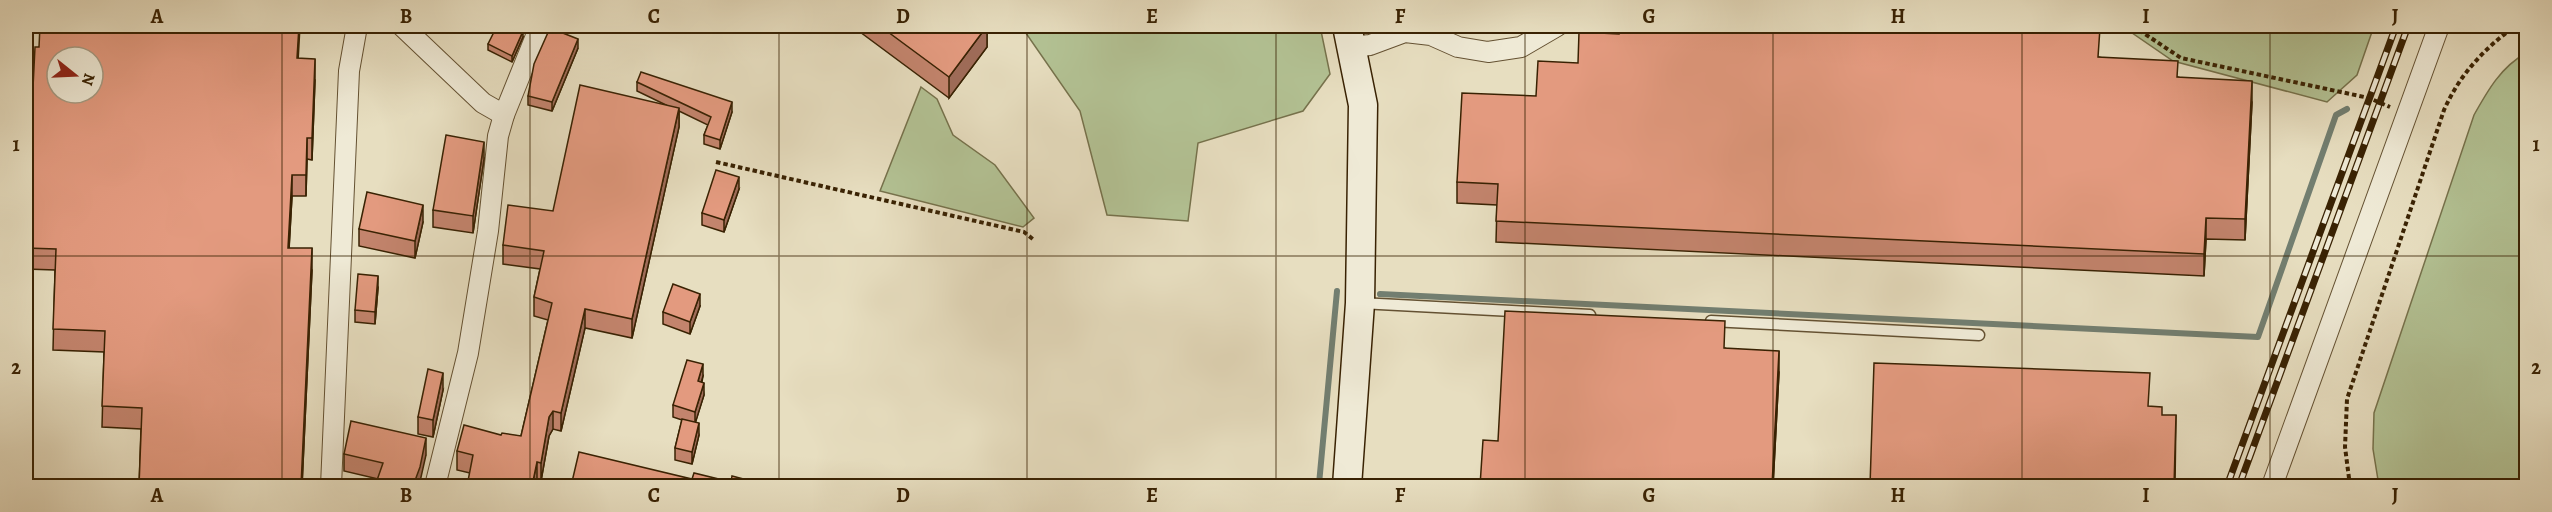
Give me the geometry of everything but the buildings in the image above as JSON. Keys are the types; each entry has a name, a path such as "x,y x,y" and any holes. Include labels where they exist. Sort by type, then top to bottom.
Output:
{"street":[{"path":"331,486 349,71 357,26"},
{"path":"402,26 483,103 504,115"},
{"path":"435,486 468,353 488,231 498,136 504,115 540,26"},
{"path":"1349,36 1370,45 1405,32 1431,34 1458,47 1488,52 1521,47 1557,26"},
{"path":"2272,486 2439,26"},
{"path":"1347,486 1360,303 1363,105 1349,36"}],"lane":[{"path":"1360,303 1598,315"},
{"path":"1693,320 1979,335"}],"path":[{"path":"2133,26 2181,58 2369,99 2407,114"},
{"path":"2350,486 2345,447 2347,399 2444,110 2461,78 2472,64 2515,26"},
{"path":"716,162 1024,232 1034,240"}],"green space":[{"path":"1021,26 1320,26 1330,74 1303,111 1198,143 1188,221 1107,215 1080,111"},
{"path":"2122,26 2374,26 2357,75 2327,102 2173,61"},
{"path":"2526,53 2526,486 2379,486 2373,449 2374,413 2474,115 2502,72"},
{"path":"921,87 937,99 953,135 995,165 1034,218 1023,227 880,191"}],"waterway":[{"path":"1380,294 2258,337 2336,115 2347,109"},
{"path":"1319,484 1337,291"}],"railway":[{"path":"2227,486 2396,26"},
{"path":"2239,486 2408,26"}]}
